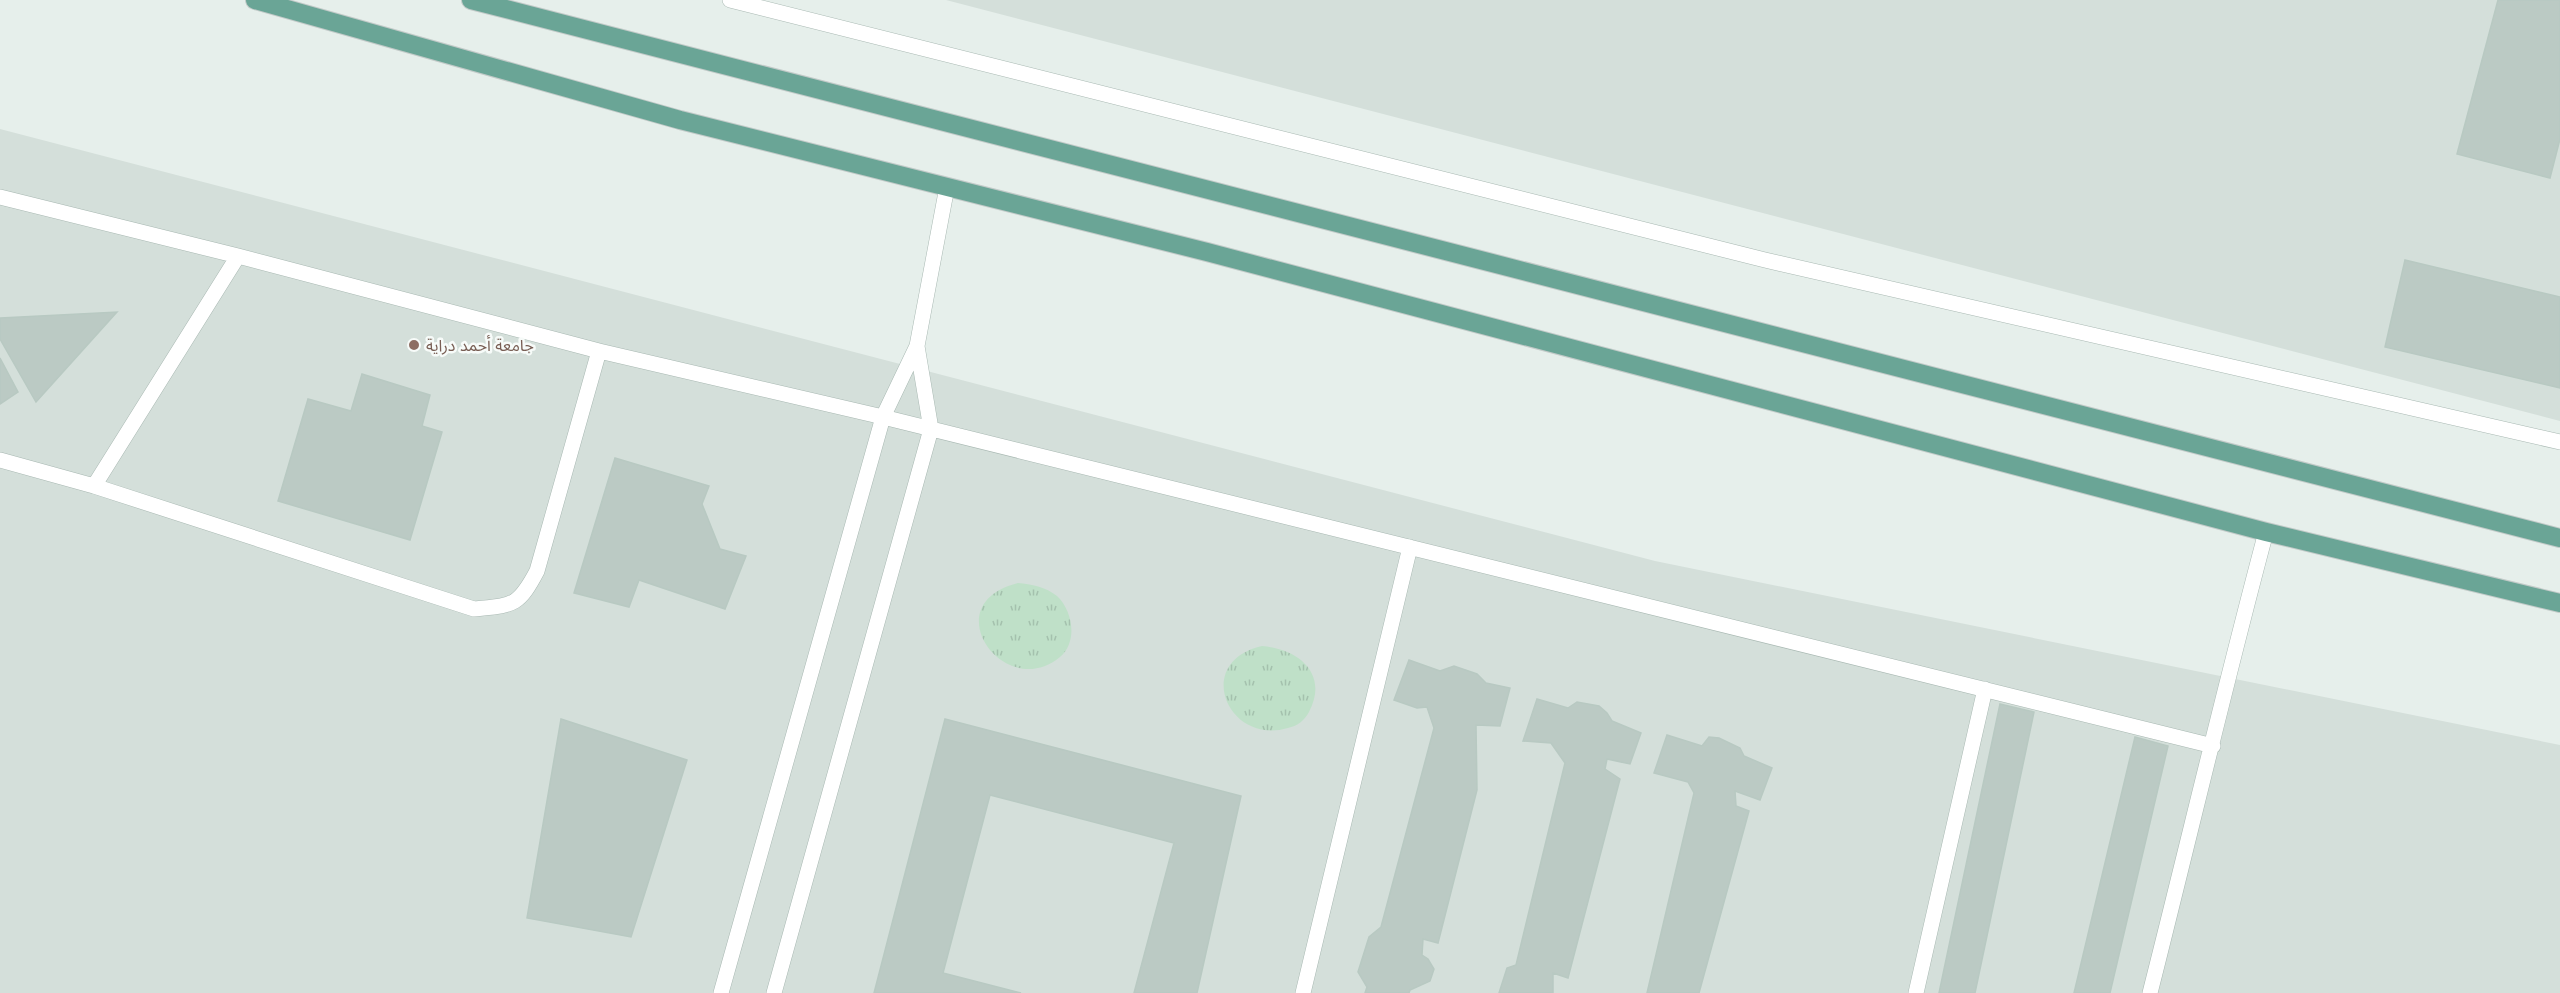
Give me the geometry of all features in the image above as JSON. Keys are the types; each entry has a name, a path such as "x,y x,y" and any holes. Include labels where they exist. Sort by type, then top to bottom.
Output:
{"main road":[{"path":"255,0 680,120 1207,252 2266,532 2560,603"},
{"path":"471,0 2560,538"}],"lane":[{"path":"730,0 1765,260 2560,442"},
{"path":"721,993 883,417 917,346 947,187"},
{"path":"0,197 238,256 599,351 883,417 2213,746"},
{"path":"94,486 238,256"},
{"path":"774,993 931,429 917,346"},
{"path":"0,460 94,486 474,609 508,605 525,594 537,571 599,351"},
{"path":"2150,993 2266,532"},
{"path":"1303,993 1410,547"},
{"path":"1916,993 1984,689"}],"shaded area":[{"path":"946,0 2560,0 2560,421"},
{"name":"جامعة أحمد دراية","path":"0,129 1655,561 2560,745 2560,993 0,993"}],"green space":[{"path":"1018,583 1053,593 1062,602 1070,618 1071,635 1066,651 1060,657 1039,668 1018,668 1000,659 986,645 979,628 981,610 993,594"},
{"path":"1262,646 1288,652 1307,666 1313,675 1314,698 1309,712 1303,720 1291,727 1267,730 1249,725 1235,714 1226,700 1224,684 1228,668 1241,655"}],"building":[{"path":"2498,0 2560,0 2560,139 2550,178 2457,154"},
{"path":"2405,260 2560,297 2560,388 2385,347"},
{"path":"117,312 36,402 0,339 0,318"},
{"path":"0,358 18,392 0,404"},
{"path":"362,374 430,395 422,426 442,432 410,540 278,501 308,399 351,411"},
{"path":"615,458 709,486 702,504 720,549 746,556 725,609 639,580 629,607 574,593"},
{"path":"1409,660 1440,671 1454,666 1477,674 1486,683 1510,688 1500,726 1476,725 1477,790 1438,943 1423,939 1422,955 1428,959 1434,969 1430,981 1410,990 1409,993 1365,993 1367,987 1358,972 1369,937 1381,927 1434,728 1427,707 1417,708 1394,700"},
{"path":"1537,699 1568,708 1577,702 1599,706 1612,721 1641,733 1630,764 1607,759 1605,769 1620,779 1568,978 1553,973 1553,993 1499,993 1507,968 1516,965 1565,763 1551,743 1523,741"},
{"path":"2000,704 2034,712 1975,993 1939,993"},
{"path":"561,719 687,760 631,937 527,918"},
{"path":"945,719 1241,796 1197,993 1134,993 1174,843 990,795 943,973 1021,993 874,993"},
{"path":"1667,735 1702,746 1709,737 1719,738 1740,748 1744,756 1772,768 1760,800 1735,791 1736,806 1749,811 1699,993 1647,993 1694,793 1688,782 1654,773"},
{"path":"2135,737 2168,746 2110,993 2074,993"}],"place":[{"name":"جامعة أحمد دراية","path":"414,345"}]}
